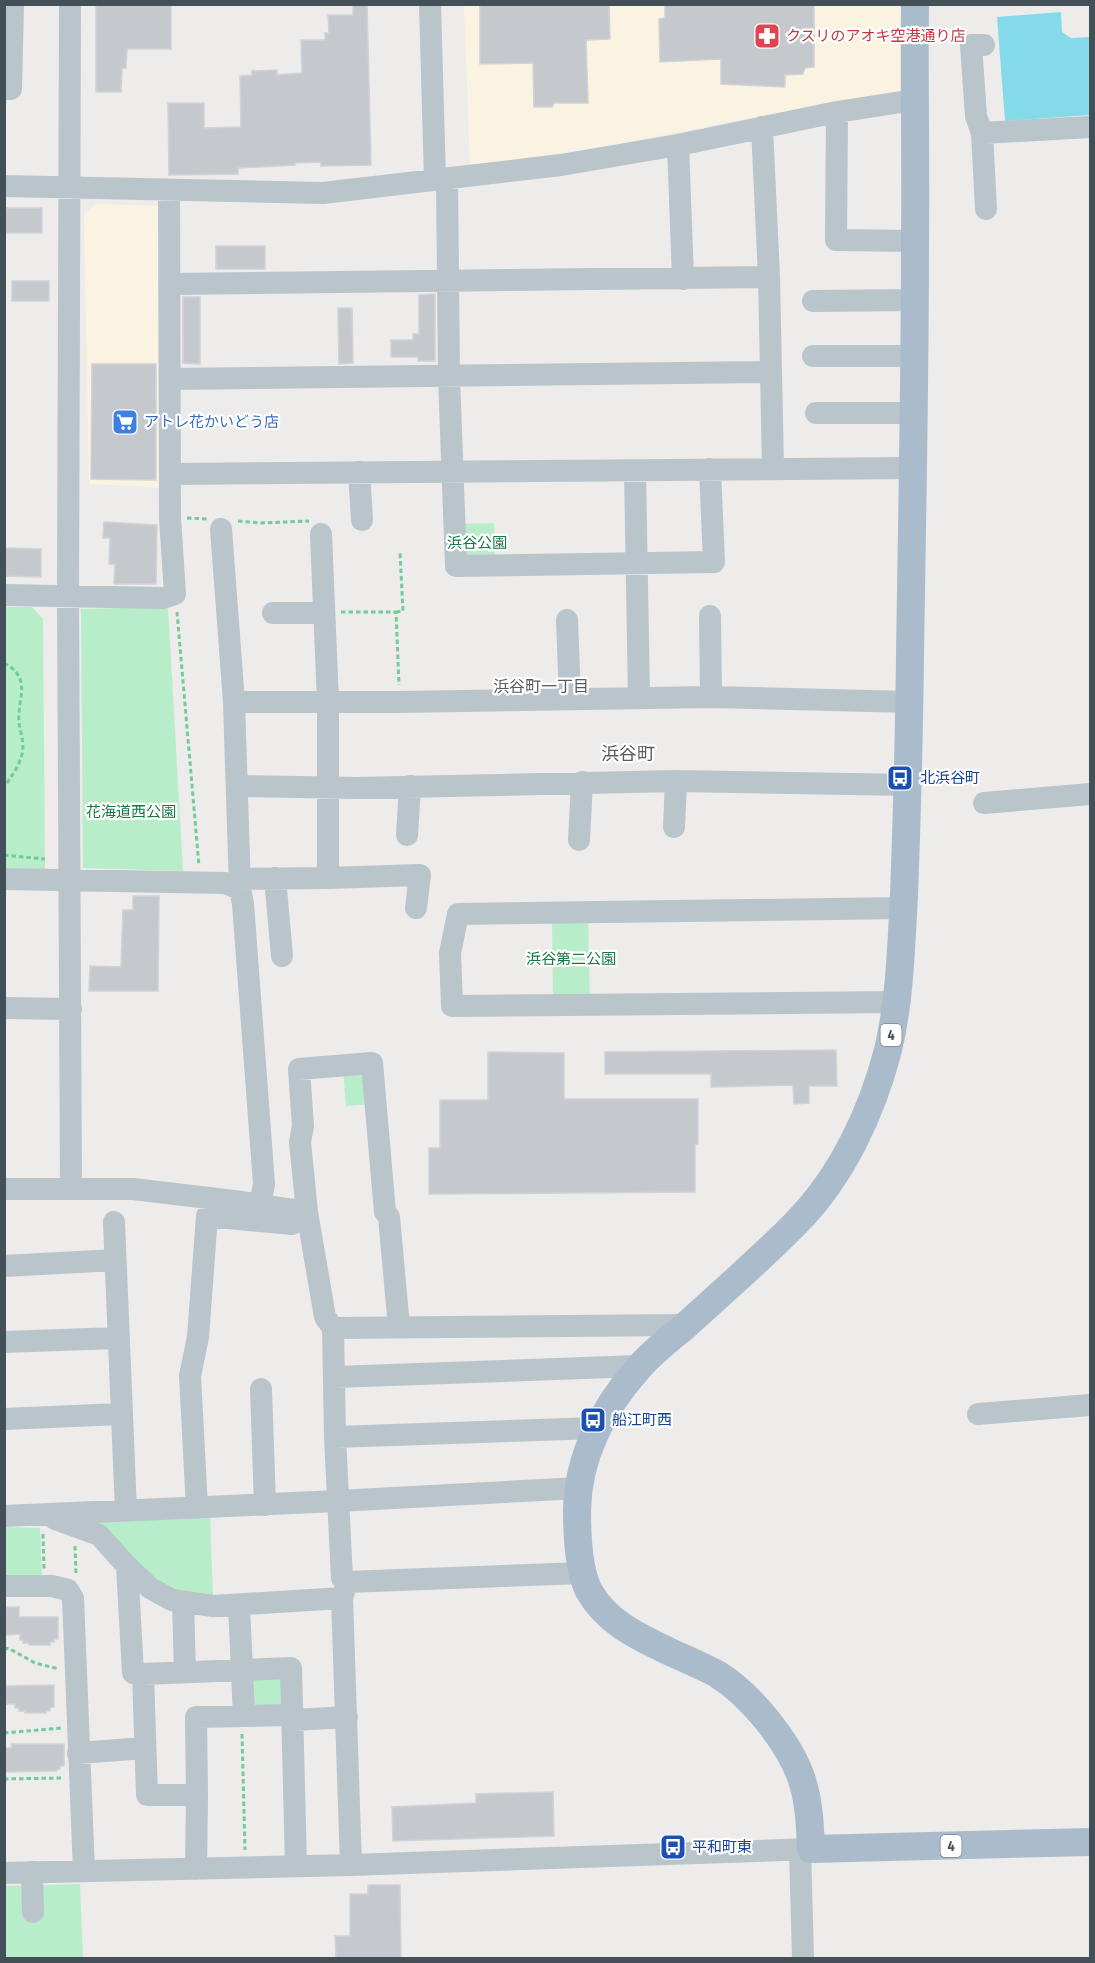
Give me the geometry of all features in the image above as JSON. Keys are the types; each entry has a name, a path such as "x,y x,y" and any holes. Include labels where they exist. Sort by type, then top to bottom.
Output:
{"main road":[{"name":"4","path":"915,4 915,356 909,785 897,1002 888,1049 873,1097 855,1139 831,1181 800,1220 639,1366 616,1396 597,1428 588,1449 579,1488 582,1573 590,1593 607,1616 633,1634 719,1676 740,1692 761,1714 793,1759 802,1780 810,1815 805,1849 1090,1842"}],"street":[{"path":"4,89 11,89 13,4"},
{"path":"70,4 68,597 71,1189"},
{"path":"430,4 448,282 456,567 714,562 710,469"},
{"path":"984,45 971,45 976,116 982,133 986,209"},
{"path":"4,186 323,193 561,165 678,145 837,112 914,100"},
{"path":"837,112 836,240 915,241"},
{"path":"762,127 769,277 773,468"},
{"path":"982,133 1090,127"},
{"path":"678,145 683,279"},
{"path":"4,595 163,598 175,594 170,518 169,190"},
{"path":"171,284 769,277"},
{"path":"813,301 915,300"},
{"path":"813,356 915,356"},
{"path":"170,379 770,372"},
{"path":"816,413 913,413"},
{"path":"170,474 912,468"},
{"path":"635,471 639,698"},
{"path":"359,472 362,519"},
{"path":"221,523 234,702 240,884 264,1184 260,1205"},
{"path":"320,527 328,702 328,878"},
{"path":"273,613 323,613"},
{"path":"710,616 711,697"},
{"path":"567,620 570,699"},
{"path":"234,702 711,697 910,702"},
{"path":"237,786 328,788 676,781 909,785"},
{"path":"674,827 676,781"},
{"path":"579,840 582,782"},
{"path":"407,835 410,786"},
{"path":"984,802 1090,794"},
{"path":"4,879 240,884 275,878 420,875 416,908"},
{"path":"275,878 282,956"},
{"path":"897,1002 452,1006 450,953 458,914 903,908"},
{"path":"4,1008 70,1009"},
{"path":"351,1865 345,1590 342,1578 335,1437 333,1328 325,1317 307,1219 300,1142 303,1126 299,1069 372,1063 399,1327"},
{"path":"4,1189 133,1189 260,1205 307,1219"},
{"path":"197,1508 190,1376 198,1337 207,1216 307,1219"},
{"path":"114,1222 117,1338 126,1511"},
{"path":"4,1266 115,1260"},
{"path":"333,1328 686,1325"},
{"path":"4,1342 117,1338"},
{"path":"334,1377 639,1366"},
{"path":"261,1389 265,1505"},
{"path":"978,1414 1090,1406"},
{"path":"4,1419 122,1414"},
{"path":"335,1437 597,1428"},
{"path":"4,1516 338,1502 579,1488"},
{"path":"42,1515 99,1535 150,1588 172,1600 213,1606 239,1605 345,1590 582,1573"},
{"path":"127,1566 133,1673 291,1668 296,1866"},
{"path":"4,1586 52,1586 68,1590 74,1598 84,1871"},
{"path":"183,1602 185,1672"},
{"path":"239,1605 243,1717"},
{"path":"143,1674 147,1795 197,1795"},
{"path":"195,1869 196,1717 347,1717"},
{"path":"78,1753 145,1748"},
{"path":"4,1873 351,1865 805,1849 803,1959"},
{"path":"32,1872 33,1912"}],"path":[{"path":"170,518 221,523 320,527"},
{"path":"323,613 403,611 400,553"},
{"path":"175,594 201,882"},
{"path":"396,612 400,702"},
{"path":"4,663 15,670 21,683 19,721 24,739 23,752 17,768 4,787"},
{"path":"4,855 45,859"},
{"path":"42,1515 44,1586"},
{"path":"68,1590 76,1583 75,1526"},
{"path":"4,1648 35,1663 68,1671 78,1680"},
{"path":"243,1717 246,1867"},
{"path":"4,1733 50,1731 78,1725"},
{"path":"4,1779 70,1778"}],"shaded area":[{"path":"464,5 904,5 902,93 760,116 608,146 470,166"},
{"path":"95,204 163,206 164,488 89,484 84,215"}],"green space":[{"name":"浜谷公園","path":"494,523 495,563 460,564 459,524"},
{"path":"5,607 32,607 43,619 45,869 5,868"},
{"name":"花海道西公園","path":"168,607 183,871 83,868 81,609"},
{"name":"浜谷第二公園","path":"552,913 588,913 590,1005 553,1006"},
{"path":"368,1067 371,1104 346,1106 343,1069"},
{"path":"210,1514 213,1599 174,1592 78,1521"},
{"path":"4,1527 40,1528 42,1578 5,1579"},
{"path":"291,1668 293,1715 244,1716 242,1670"},
{"path":"80,1884 83,1958 5,1958 4,1886"}],"water":[{"path":"1061,12 1062,32 1071,38 1090,37 1090,115 1005,121 997,17"}],"building":[{"path":"171,4 171,49 127,49 126,68 122,68 121,92 96,92 96,5"},
{"path":"353,4 367,4 371,165 321,166 321,162 295,163 295,165 238,168 238,174 169,175 168,103 204,103 204,128 241,127 240,76 252,75 252,71 277,70 277,75 302,73 301,40 325,40 325,33 329,33 328,15 353,15"},
{"path":"480,4 609,4 610,39 586,40 588,103 554,103 552,107 534,107 533,63 480,64"},
{"name":"クスリのアオキ空港通り店","path":"665,4 814,4 814,67 805,68 803,74 785,75 785,87 721,84 721,59 660,62 659,19 665,18"},
{"path":"4,208 42,208 42,233 4,233"},
{"path":"216,246 265,246 265,269 216,269"},
{"path":"12,281 49,281 49,301 12,301"},
{"path":"435,294 435,361 418,361 418,357 391,357 391,340 413,340 413,334 419,334 419,295"},
{"path":"183,297 200,297 200,364 183,363"},
{"path":"338,308 352,308 353,363 339,364"},
{"name":"アトレ花かいどう店","path":"92,364 156,364 156,480 91,479"},
{"path":"104,522 157,525 156,584 114,584 115,564 109,564 110,538 103,538"},
{"path":"4,548 41,549 41,577 4,576"},
{"path":"133,896 159,896 158,991 89,991 90,966 121,967 123,910 133,910"},
{"path":"836,1050 837,1086 809,1086 809,1103 794,1104 793,1085 711,1087 711,1074 605,1074 605,1052"},
{"path":"488,1052 564,1053 564,1099 698,1099 695,1192 429,1194 429,1148 440,1148 440,1100 488,1100"},
{"path":"6,1607 19,1607 19,1617 58,1617 58,1639 50,1642 50,1645 29,1645 20,1640 20,1634 4,1635"},
{"path":"54,1685 54,1707 46,1713 25,1713 15,1708 15,1704 4,1704 4,1686"},
{"path":"11,1744 64,1744 64,1766 60,1766 60,1769 56,1771 4,1772 4,1748 12,1748"},
{"path":"553,1792 554,1836 393,1841 392,1807 476,1803 476,1794"},
{"path":"368,1885 400,1885 401,1959 336,1959 335,1936 350,1936 350,1894 368,1894"}],"place":[{"name":"クスリのアオキ空港通り店","path":"767,36"},
{"name":"アトレ花かいどう店","path":"125,422"},
{"name":"北浜谷町","path":"900,778"},
{"name":"船江町西","path":"593,1420"},
{"name":"平和町東","path":"673,1847"}],"district":[{"name":"浜谷町一丁目","path":"541,686"},
{"name":"浜谷町","path":"628,754"}]}
